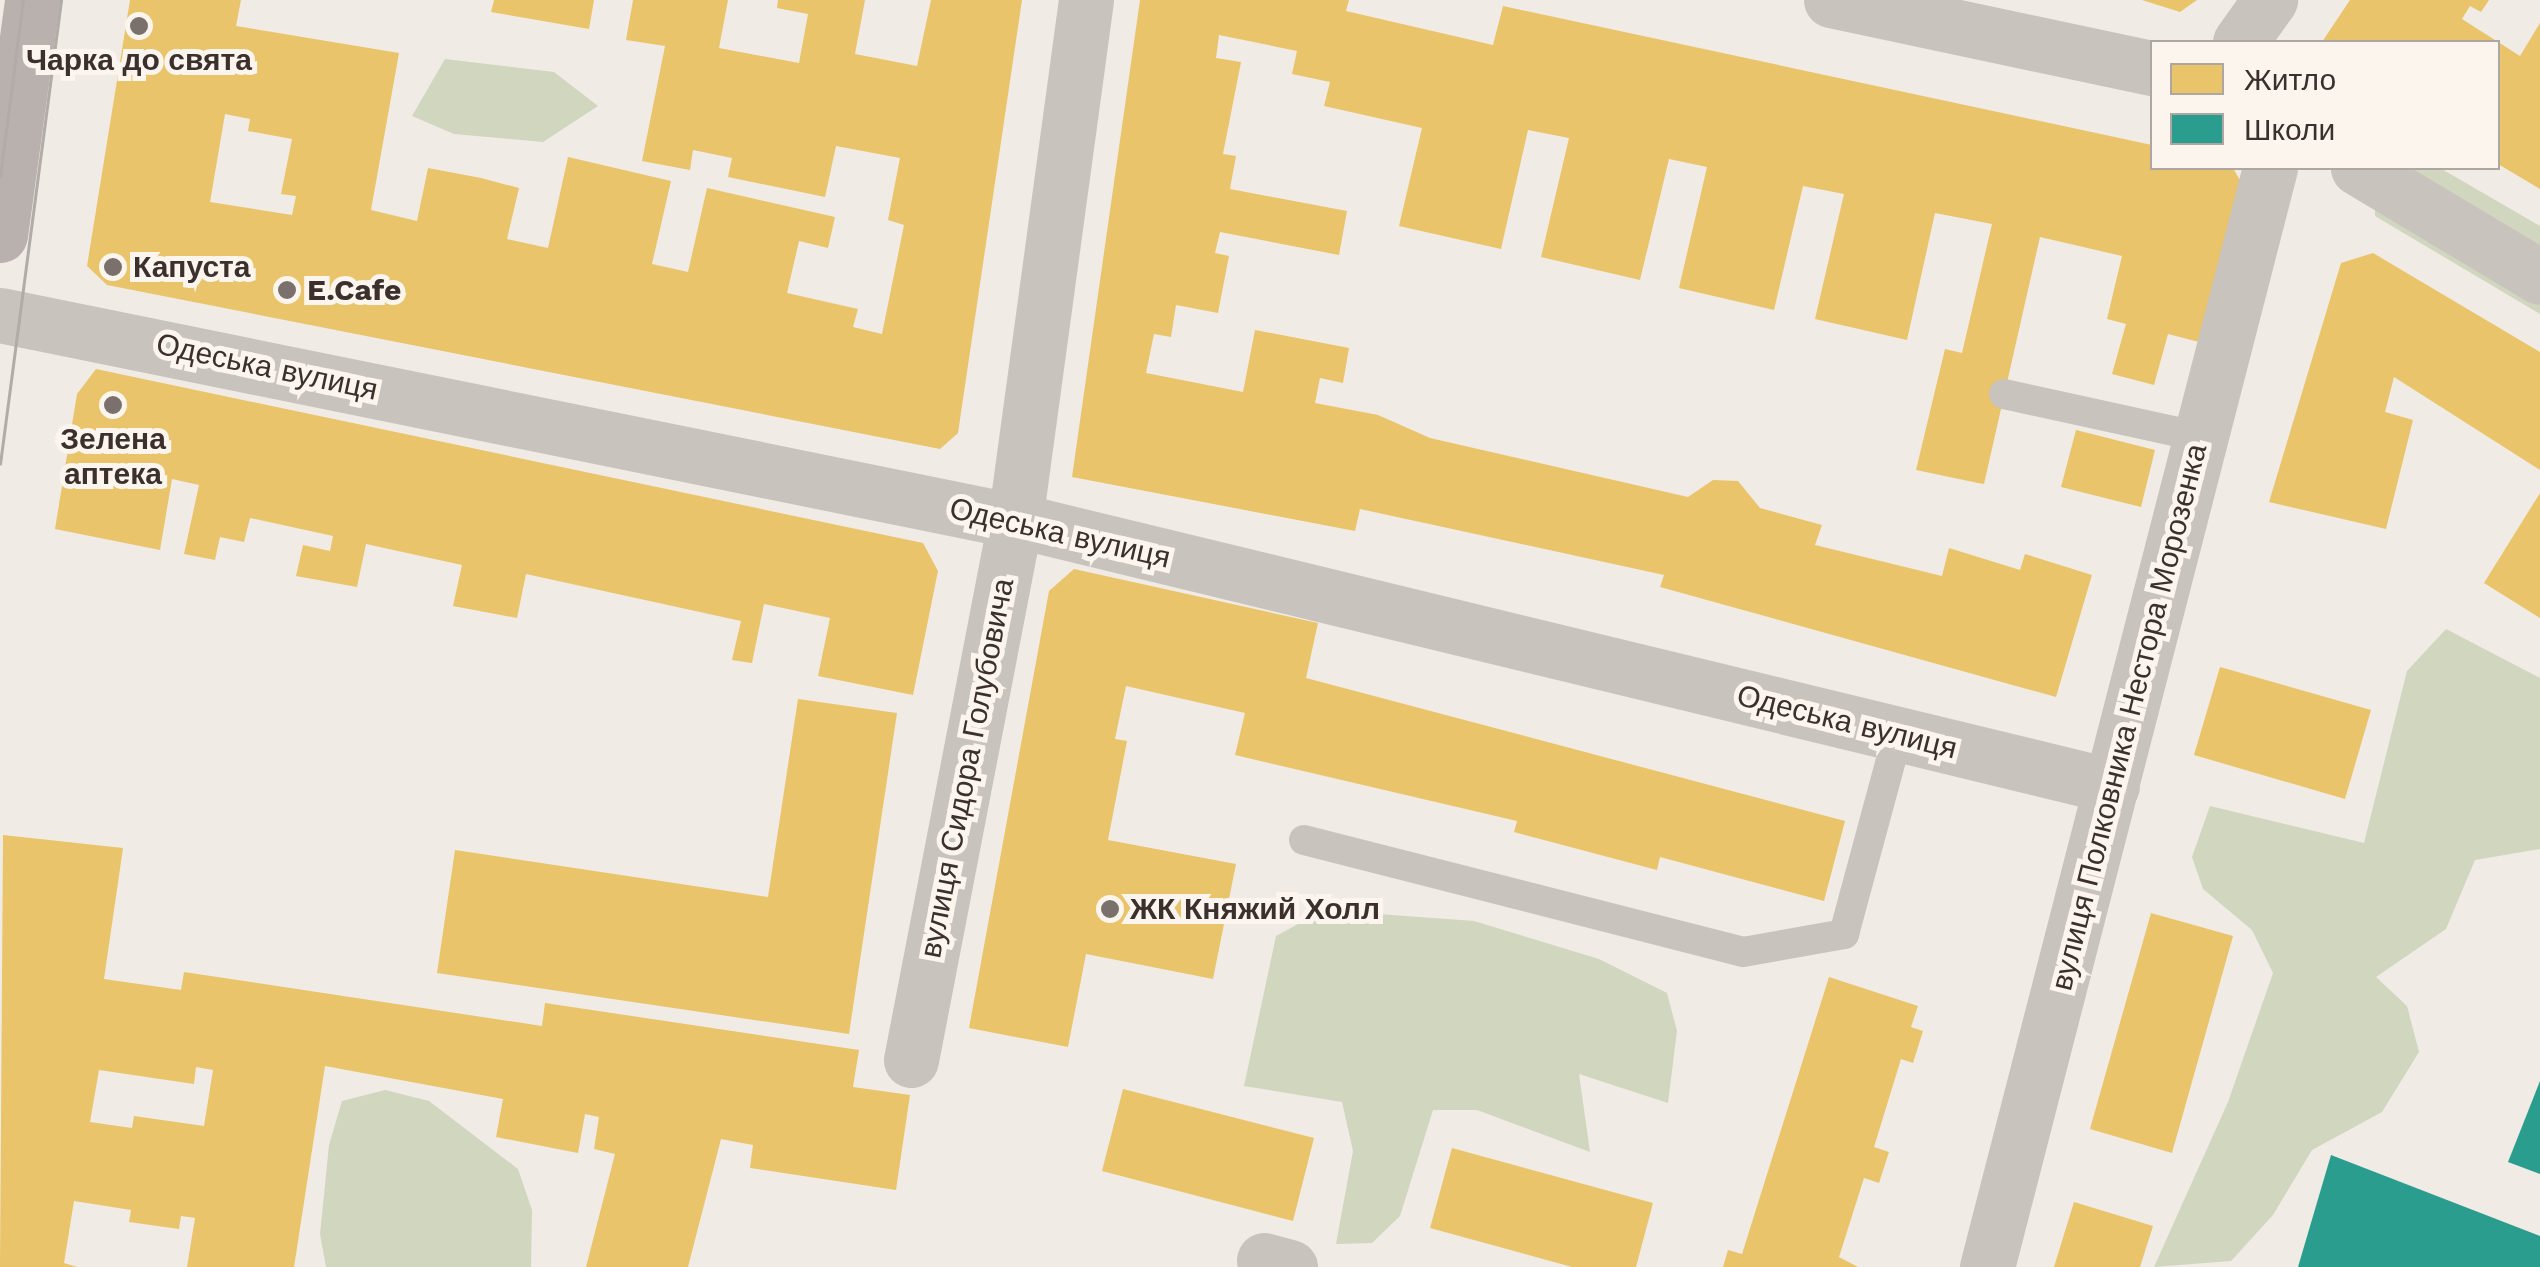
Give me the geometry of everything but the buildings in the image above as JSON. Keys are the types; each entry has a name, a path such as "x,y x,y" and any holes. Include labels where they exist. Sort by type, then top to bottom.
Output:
{"main road":[{"path":"0,235 32,0"}],"street":[{"name":"вулиця Сидора Голубовича","path":"911,1060 1015,520 1086,0"},
{"path":"1832,0 2150,68"},
{"path":"2241,40 2270,0"},
{"name":"вулиця Полковника Нестора Морозенка","path":"1987,1267 2269,170"},
{"path":"2361,170 2540,277"},
{"name":"Одеська вулиця","path":"0,315 1015,520 2112,786"}],"lane":[{"path":"2004,394 2202,437"},
{"path":"1304,840 1743,952 1844,934 1898,734"}],"green space":[{"path":"445,59 554,72 598,106 543,142 454,134 412,116"},
{"path":"2382,170 2443,170 2540,226 2540,264"},
{"path":"2375,185 2540,284 2540,314 2375,216"},
{"path":"2446,629 2540,678 2540,849 2475,860 2446,929 2376,977 2407,1006 2419,1052 2382,1112 2312,1150 2273,1215 2231,1261 2154,1267 2228,1102 2273,973 2252,930 2203,889 2192,857 2210,806 2364,843 2407,671"},
{"path":"1324,910 1474,921 1599,959 1667,993 1677,1031 1668,1103 1579,1074 1590,1152 1477,1110 1433,1110 1400,1216 1372,1243 1336,1244 1353,1151 1342,1102 1244,1086 1276,936"},
{"path":"385,1090 429,1101 518,1169 532,1210 531,1267 326,1267 320,1234 329,1145 342,1101"}],"tram line":[{"path":"0,177 23,0"},
{"path":"0,464 61,0"}],"place":[{"name":"Чарка до свята","path":"139,26"},
{"name":"Капуста","path":"113,267"},
{"name":"E.Cafe","path":"287,290"},
{"name":"Зелена аптека","path":"113,405"},
{"name":"ЖК Княжий Холл","path":"1110,909"}]}
